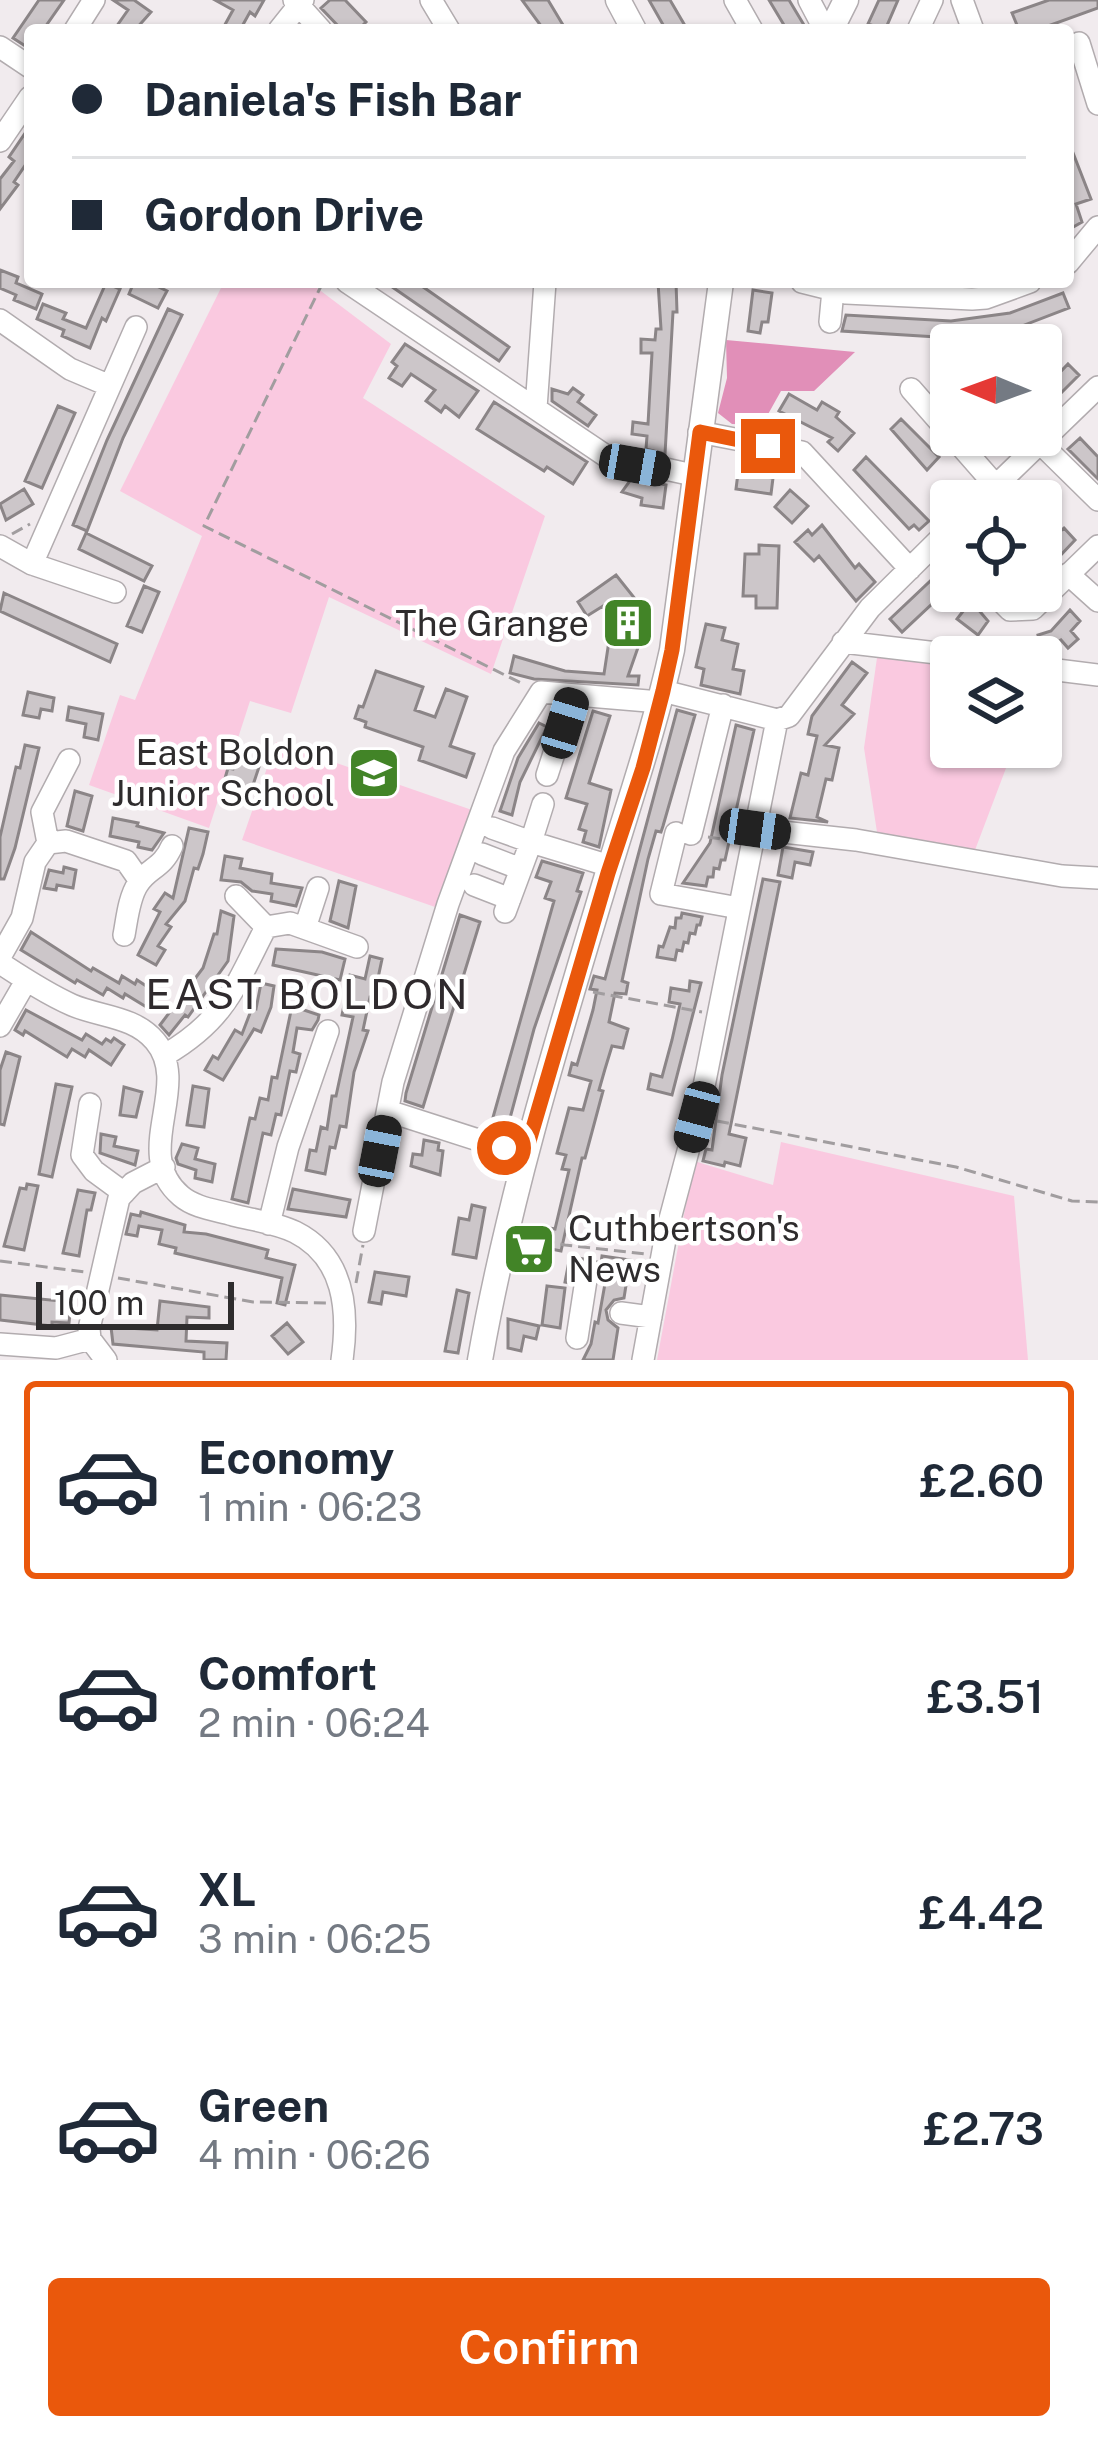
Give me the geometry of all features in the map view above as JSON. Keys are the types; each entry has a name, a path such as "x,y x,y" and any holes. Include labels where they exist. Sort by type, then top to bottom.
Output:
{"main road":[{"path":"481,1360 525,1155 643,768 672,650 720,288"}],"street":[{"path":"1082,42 1098,104"},
{"path":"0,141 24,106"},
{"path":"1074,256 1098,227"},
{"path":"356,288 606,456 693,475"},
{"path":"536,408 545,288"},
{"path":"830,322 837,288 984,290"},
{"path":"0,320 70,368 110,386"},
{"path":"32,564 136,327"},
{"path":"1062,422 1098,387"},
{"path":"911,389 978,480"},
{"path":"700,432 802,452 910,569"},
{"path":"1002,480 1027,456"},
{"path":"1053,456 1098,500"},
{"path":"0,543 32,564 115,592"},
{"path":"1062,580 1098,546"},
{"path":"364,1231 388,1112 446,910 504,752 541,692 661,696 723,705 777,720 789,716 870,608 930,553"},
{"path":"1068,574 1098,601"},
{"path":"843,642 930,652"},
{"path":"1062,670 1098,674"},
{"path":"547,775 573,695"},
{"path":"723,705 661,894 739,908"},
{"path":"644,1360 662,1255 697,1117 777,720"},
{"path":"69,760 42,812 48,843 35,862 22,918 0,960 73,1006 135,1024 153,1038 165,1055 170,1082 158,1137 164,1167 179,1195 197,1205 294,1231 322,1251 332,1266 331,1302 346,1320 342,1360"},
{"path":"474,885 508,905 543,804"},
{"path":"492,828 610,866"},
{"path":"755,829 1098,878"},
{"path":"48,843 66,841 126,861 140,880"},
{"path":"124,934 140,880 159,869 172,846"},
{"path":"482,854 521,869"},
{"path":"305,928 318,888"},
{"path":"236,896 266,927"},
{"path":"266,927 290,923 357,947"},
{"path":"165,1055 196,1037 225,1007 266,927"},
{"path":"0,1026 26,980"},
{"path":"269,1224 288,1147 328,1031"},
{"path":"90,1104 82,1155 94,1171 124,1192"},
{"path":"388,1112 525,1155"},
{"path":"106,1360 90,1339 112,1222 124,1192 164,1167"},
{"path":"586,1280 601,1310"},
{"path":"601,1310 651,1317"},
{"path":"577,1338 601,1310"},
{"path":"0,1344 56,1348 90,1339"}],"path":[{"path":"320,288 204,526 541,692"},
{"path":"0,543 56,509"},
{"path":"574,989 718,1016"},
{"path":"697,1117 956,1167 1072,1201 1098,1202"},
{"path":"0,1261 253,1302 331,1302 354,1293 364,1231"},
{"path":"506,1232 565,1245 662,1255"}],"shaded area":[{"path":"221,288 317,288 391,344 363,398 545,516 491,674 329,597 291,713 250,701 209,828 89,785 120,695 135,700 202,536 120,491"},
{"path":"726,340 855,352 814,391 781,391 762,425 732,424 718,413 727,378"},
{"path":"878,651 930,655 930,768 1006,768 972,858 882,840 864,748"},
{"path":"276,742 472,810 438,908 242,840"},
{"path":"781,1142 1014,1196 1028,1360 657,1360 694,1161 773,1185"}],"building":[{"path":"39,0 64,0 47,24 24,24 24,45 13,38"},
{"path":"113,0 134,0 151,12 140,24 118,24 128,10"},
{"path":"215,0 264,0 255,16 250,12 243,24 225,24 233,10"},
{"path":"330,0 345,0 366,22 336,24 321,8"},
{"path":"522,0 548,0 562,24 540,24"},
{"path":"649,0 670,0 684,24 663,24"},
{"path":"769,0 789,0 803,24 783,24"},
{"path":"879,0 898,0 888,24 868,24"},
{"path":"1049,0 1098,0 1098,8 1054,24 1017,24 1012,13"},
{"path":"24,135 24,167 14,182 18,185 0,209 0,179 14,161 9,157"},
{"path":"1074,155 1091,199 1076,204 1082,222 1074,227"},
{"path":"0,270 18,277 16,283 24,288 42,294 36,309 0,288"},
{"path":"104,288 120,289 90,348 37,319 43,304 86,328"},
{"path":"132,288 167,291 158,308 129,294"},
{"path":"394,288 425,288 509,347 499,361"},
{"path":"658,288 676,288 665,454 646,449 647,436 632,434 633,422 648,424 652,353 641,353 641,339 655,340 656,329 661,329"},
{"path":"753,290 772,293 768,322 762,322 760,333 748,331"},
{"path":"1063,293 1069,308 1027,324 930,324 930,337 842,331 846,315 951,321 1010,313"},
{"path":"168,309 182,315 123,438 87,531 73,525"},
{"path":"405,344 478,391 459,417 445,406 441,412 426,401 435,390 411,374 402,386 389,378 397,366 392,362"},
{"path":"1068,364 1079,375 1062,392 1062,370"},
{"path":"573,388 583,395 578,402 596,415 588,426 552,401 552,389 568,394"},
{"path":"789,394 817,410 822,402 839,412 836,417 854,433 838,451 828,442 832,438 779,411"},
{"path":"494,402 587,462 573,484 477,429"},
{"path":"58,406 75,413 42,488 25,481"},
{"path":"901,419 930,448 930,456 939,457 927,470 891,429"},
{"path":"1080,438 1098,457 1098,479 1068,449"},
{"path":"866,457 929,521 919,530 914,525 909,529 854,470"},
{"path":"738,473 773,478 771,494 736,489"},
{"path":"632,478 666,485 663,508 641,505 642,498 622,492"},
{"path":"24,489 33,504 6,520 0,504"},
{"path":"790,490 808,506 792,523 775,507"},
{"path":"822,525 855,568 859,564 875,582 856,601 819,556 814,561 795,542"},
{"path":"1062,530 1075,540 1062,554"},
{"path":"86,533 152,566 144,581 79,549"},
{"path":"759,545 779,546 777,608 756,608 756,596 743,596 745,554 759,554"},
{"path":"616,575 640,605 642,636 628,676 639,676 638,685 534,679 510,673 514,656 565,671 604,674 609,641 619,630 603,606 587,616 578,602"},
{"path":"930,581 930,606 902,632 890,619"},
{"path":"144,586 159,592 142,632 127,626"},
{"path":"4,593 117,644 110,662 0,611"},
{"path":"1070,610 1080,621 1071,631 1078,639 1068,648 1062,636 1038,636 1051,631"},
{"path":"962,612 980,612 988,621 978,635 957,619"},
{"path":"706,624 725,628 722,640 738,644 733,669 744,671 740,694 701,685 704,669 696,667"},
{"path":"852,662 867,673 842,705 854,714 825,745 839,748 817,817 828,822 790,818 801,773 808,775 817,736 808,734 812,716"},
{"path":"376,671 423,687 415,710 435,717 446,689 467,697 450,746 474,754 466,777 419,760 423,747 365,727 366,722 355,718"},
{"path":"28,692 54,698 52,711 41,709 39,718 23,715"},
{"path":"69,707 103,714 98,740 84,737 86,724 67,720"},
{"path":"677,710 695,715 663,826 661,832 656,831 648,859 622,981 628,983 626,994 615,993 609,1022 628,1029 623,1048 612,1046 561,1251 551,1249 551,1241 548,1259 519,1255 522,1240 535,1243 538,1226 555,1229 569,1170 562,1169 566,1155 557,1153 569,1108 583,1110 591,1081 569,1075 572,1063 577,1065 593,1010 597,990 590,989 594,976 605,979"},
{"path":"593,711 610,716 589,783 611,790 599,847 583,842 586,831 579,829 587,804 566,798"},
{"path":"539,723 547,727 520,782 512,815 500,811 518,758"},
{"path":"736,725 754,730 725,860 719,869 714,868 706,886 683,883 710,843"},
{"path":"25,745 39,748 15,848 4,879 0,879 0,837"},
{"path":"236,759 259,767 251,791 242,788 239,798 221,792"},
{"path":"75,791 92,796 83,831 67,826"},
{"path":"113,818 164,833 152,850 138,847 139,842 110,836"},
{"path":"189,828 208,832 203,854 185,901 166,924 171,927 158,946 165,950 156,965 138,955 160,912 154,909 165,893 173,898"},
{"path":"783,847 813,852 810,865 795,862 792,878 778,875"},
{"path":"225,856 242,859 240,868 272,874 271,883 302,888 296,906 271,901 272,894 252,891 241,882 221,880"},
{"path":"542,861 583,873 577,891 581,892 534,1029 506,1133 490,1128 554,901 545,898 551,882 536,877"},
{"path":"64,867 76,870 73,888 44,888 49,870 63,873"},
{"path":"763,879 780,882 729,1134 746,1138 740,1166 725,1162 724,1166 703,1161 706,1149 712,1150 722,1075"},
{"path":"339,881 356,886 348,928 330,921"},
{"path":"221,911 234,916 228,961 188,1017 169,1035 160,1025 203,968"},
{"path":"682,913 702,917 695,934 690,933 675,960 657,957 659,946 663,947 670,927 675,928"},
{"path":"460,915 480,922 423,1107 405,1101 406,1093"},
{"path":"31,932 91,971 119,983 122,976 135,984 137,980 157,993 148,1008 125,994 123,998 107,988 103,995 75,983 21,950"},
{"path":"276,949 322,952 345,959 340,980 273,965"},
{"path":"370,956 382,959 374,997 370,997 363,1030 368,1031 354,1072 346,1127 340,1126 335,1148 330,1147 325,1174 306,1170 321,1127 327,1129 332,1096 336,1096 353,1017 342,1015 350,975 365,979"},
{"path":"690,981 701,983 672,1095 648,1089 651,1074 662,1077 672,1040 680,1004 669,1002 671,988 689,991"},
{"path":"261,983 274,986 271,1007 261,1032 254,1029 223,1080 205,1070 213,1056 218,1059 235,1030 242,1034 252,1008 256,1009"},
{"path":"292,1006 319,1015 318,1020 312,1030 297,1028 296,1072 290,1071 281,1115 276,1114 271,1135 263,1133 248,1203 232,1199 250,1118 255,1119 260,1098 268,1100 272,1077 277,1078"},
{"path":"26,1010 82,1040 86,1034 102,1044 114,1038 124,1045 111,1065 89,1050 85,1057 72,1049 67,1057 25,1031 23,1035 15,1030"},
{"path":"6,1052 20,1057 4,1125 0,1124 0,1070"},
{"path":"56,1084 72,1087 52,1177 39,1174"},
{"path":"193,1086 209,1089 204,1127 187,1125"},
{"path":"124,1087 142,1092 136,1117 120,1115"},
{"path":"101,1134 116,1137 114,1146 138,1151 135,1165 100,1153"},
{"path":"424,1140 439,1143 438,1150 443,1151 440,1175 411,1166 413,1154 422,1155"},
{"path":"182,1144 198,1148 195,1159 215,1164 212,1182 195,1178 196,1170 178,1164"},
{"path":"27,1184 38,1186 24,1250 4,1246 20,1188 26,1189"},
{"path":"293,1189 350,1200 346,1217 288,1209"},
{"path":"78,1190 95,1193 79,1256 63,1253"},
{"path":"472,1205 485,1208 476,1258 453,1254 459,1218 469,1220"},
{"path":"141,1212 185,1225 184,1232 268,1250 266,1258 295,1265 285,1305 277,1303 282,1278 175,1253 176,1248 159,1244 162,1230 139,1226 137,1236 126,1234 131,1214 140,1216"},
{"path":"570,1256 601,1263 602,1256 630,1260 624,1298 614,1300 606,1310 608,1320 618,1328 613,1360 583,1360 598,1323 606,1278 587,1265 575,1270 570,1283 565,1282"},
{"path":"375,1272 409,1277 406,1296 383,1292 381,1304 369,1302"},
{"path":"547,1286 565,1288 560,1328 542,1325"},
{"path":"457,1290 469,1293 458,1353 445,1351"},
{"path":"0,1295 71,1302 69,1323 52,1322 52,1326 0,1320"},
{"path":"160,1301 209,1307 209,1318 187,1317 186,1341 227,1343 226,1360 204,1360 204,1352 113,1344 111,1327 157,1330"},
{"path":"508,1319 539,1326 536,1339 524,1336 521,1351 508,1348"},
{"path":"287,1323 303,1342 288,1354 272,1336"}],"place":[{"name":"The Grange","path":"628,623"},
{"name":"East Boldon Junior School","path":"374,773"},
{"name":"Cuthbertson's News","path":"529,1249"}],"district":[{"name":"EAST BOLDON","path":"308,994"}],"route":[{"path":"504,1148 525,1155 643,768 672,650 700,432 768,446"}]}
